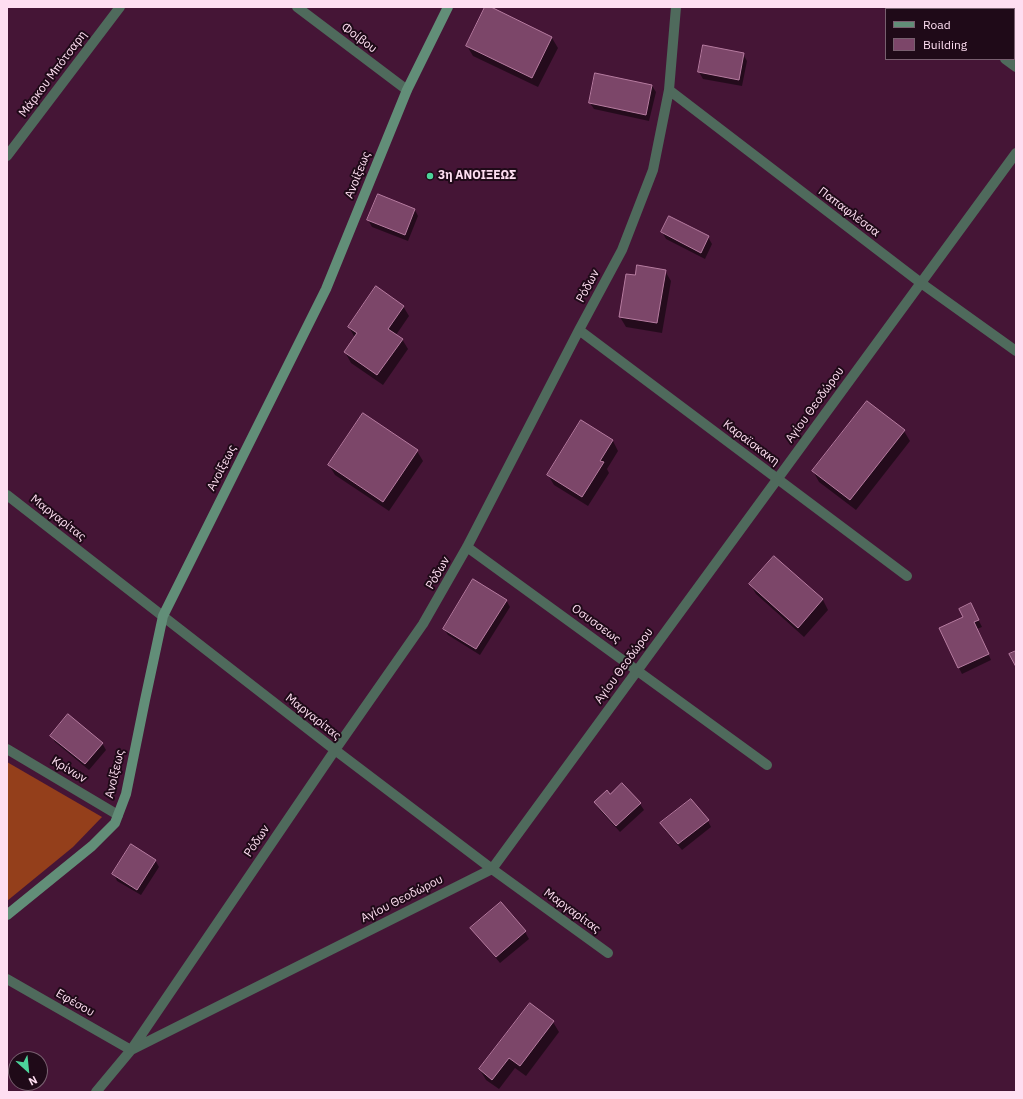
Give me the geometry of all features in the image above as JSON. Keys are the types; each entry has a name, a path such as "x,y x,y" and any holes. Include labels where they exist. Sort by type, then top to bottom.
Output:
{"street":[{"name":"Μάρκου Μπότσαρη","path":"7,156 120,7"},
{"name":"Φοίβου","path":"297,7 406,90"},
{"name":"Ανοίξεως","path":"7,915 92,846 114,823 118,815 126,794 163,616 326,289 406,90 448,7"},
{"name":"Ρόδων","path":"96,1092 131,1050 335,750 423,624 467,547 622,250 653,170 669,90 676,7"},
{"path":"1006,60 1016,67"},
{"name":"Παπαφλέσσα","path":"669,90 921,283 1016,352"},
{"name":"Αγίου Θεοδώρου","path":"131,1050 492,869 1016,153"},
{"name":"Καραϊσκακη","path":"579,330 907,576"},
{"name":"Μαργαρίτας","path":"7,494 335,750 492,869 608,953"},
{"name":"Οσυσσεως","path":"467,547 767,765"},
{"name":"Κρίνων","path":"7,749 118,815"},
{"name":"Εφέσου","path":"7,979 131,1050"}],"shaded area":[{"path":"7,762 102,817 73,847 7,901"}],"building":[{"path":"485,7 491,7 552,37 532,78 466,46"},
{"path":"703,45 744,53 739,80 698,72"},
{"path":"595,73 652,85 646,115 589,103"},
{"path":"378,194 415,209 405,235 367,220"},
{"path":"669,216 709,236 701,253 661,232"},
{"path":"637,265 666,270 657,323 619,317 626,274 635,275"},
{"path":"376,286 404,306 388,329 403,339 377,375 344,352 357,333 348,327"},
{"path":"867,401 905,430 850,500 812,471"},
{"path":"363,413 418,450 383,502 328,465"},
{"path":"581,420 613,440 600,461 604,462 582,497 547,475"},
{"path":"774,556 823,599 798,628 749,584"},
{"path":"473,579 507,600 476,649 443,629"},
{"path":"971,603 979,620 974,622 989,654 958,668 939,628 963,617 959,609"},
{"path":"1016,651 1016,667 1009,654"},
{"path":"68,714 103,743 85,764 50,736"},
{"path":"622,783 641,803 616,826 594,802 607,790 610,794"},
{"path":"691,799 709,820 678,844 660,823"},
{"path":"131,844 156,860 137,890 112,874"},
{"path":"501,902 526,931 496,957 470,928"},
{"path":"530,1003 554,1021 520,1066 509,1058 492,1080 479,1069"}],"place":[{"name":"3η ΑΝΟΙΞΕΩΣ","path":"430,176"}]}
